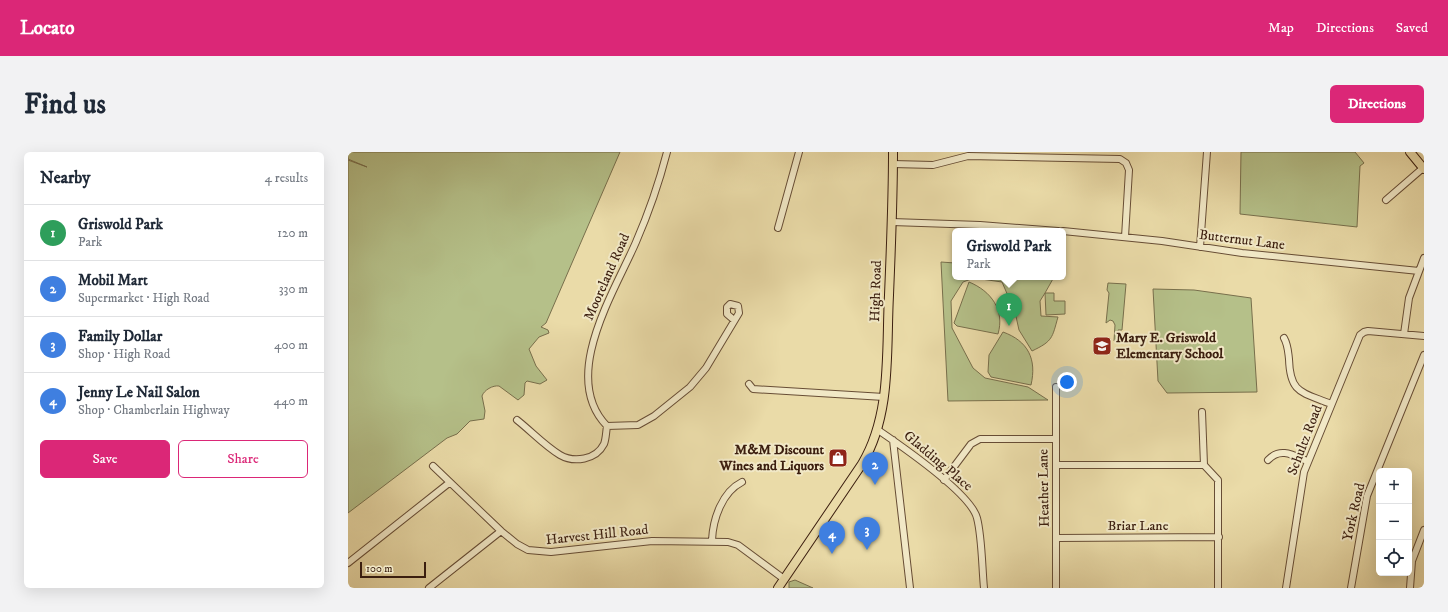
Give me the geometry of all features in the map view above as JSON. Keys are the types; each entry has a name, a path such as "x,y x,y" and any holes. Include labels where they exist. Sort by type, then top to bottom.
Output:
{"main road":[{"name":"High Road","path":"778,588 862,464 870,450 878,430 884,397 892,222 893,152"},
{"path":"1410,152 1424,169"}],"street":[{"name":"Mooreland Road","path":"607,426 592,404 589,366 593,347 603,311 636,243 652,203 667,152"},
{"path":"778,228 799,152"},
{"path":"1200,247 1207,152"},
{"path":"893,164 933,165 968,156 1120,160 1126,163 1129,170 1125,237"},
{"path":"1386,200 1424,169"},
{"path":"892,222 1019,228"},
{"name":"Butternut Lane","path":"1066,232 1125,237 1200,247 1419,271"},
{"path":"1424,258 1409,298 1404,334 1424,336"},
{"path":"517,420 560,455 575,460 587,458 601,448 606,438 607,426 638,425 654,416 690,387 706,368 734,320"},
{"name":"Schultz Road","path":"1286,588 1301,482 1307,461 1360,336 1364,332 1376,331 1404,334"},
{"path":"1284,338 1288,348 1290,376 1296,388 1304,393 1331,404"},
{"name":"York Road","path":"1351,588 1367,496 1424,355"},
{"path":"749,384 753,389 884,397"},
{"name":"Heather Lane","path":"1056,387 1056,588"},
{"path":"1202,412 1204,465 1218,480 1218,588"},
{"name":"Gladding Place","path":"878,430 944,480 970,504 977,518 984,588"},
{"path":"944,480 971,444 980,439 1056,439"},
{"path":"893,440 910,588"},
{"path":"1268,460 1273,454 1280,452 1307,461"},
{"path":"1056,465 1204,465"},
{"name":"Harvest Hill Road","path":"433,466 449,483 501,531 517,544 528,550 538,552 652,541 712,540 738,545 784,579"},
{"path":"712,540 715,516 731,490 742,482"},
{"path":"348,563 449,483"},
{"path":"1410,588 1412,561 1424,530"},
{"path":"429,588 501,531"},
{"name":"Briar Lane","path":"1057,538 1218,537"}],"green space":[{"path":"348,152 620,152 546,323 541,327 548,330 549,333 539,337 529,349 536,366 547,380 540,384 527,381 525,383 524,395 518,400 499,386 489,388 482,396 485,411 484,419 470,421 457,434 447,438 348,513 348,160 367,167 348,159"},
{"path":"1241,152 1355,152 1364,163 1360,166 1357,227 1240,214"},
{"path":"941,262 952,263 952,280 968,280 963,282 951,301 952,328 973,368 985,378 1028,387 1048,400 948,401"},
{"path":"988,280 1052,280 1040,301 1041,316 1058,317 1051,338 1032,351 1019,330 1015,312 1002,282"},
{"path":"969,282 990,296 998,309 1000,325 998,334 957,326 954,323"},
{"path":"1108,283 1126,284 1122,330 1118,330 1118,341 1114,341 1115,325 1113,321 1110,320 1106,323 1109,293 1107,290"},
{"path":"1153,289 1194,290 1251,298 1257,392 1167,393 1158,381"},
{"path":"1045,293 1054,293 1054,301 1065,301 1065,314 1046,315"},
{"path":"1003,332 1019,340 1029,352 1033,367 1031,385 991,377 988,372 989,355"},
{"path":"795,580 813,588 789,588 789,582"}],"place":[{"name":"Griswold Park","path":"1009,326"},
{"name":"Mary E. Griswold Elementary School","path":"1102,346"},
{"name":"M&M Discount Wines and Liquors","path":"838,458"},
{"name":"Mobil Mart","path":"875,485"},
{"name":"Family Dollar","path":"867,550"},
{"name":"Jenny Le Nail Salon","path":"832,554"}]}
